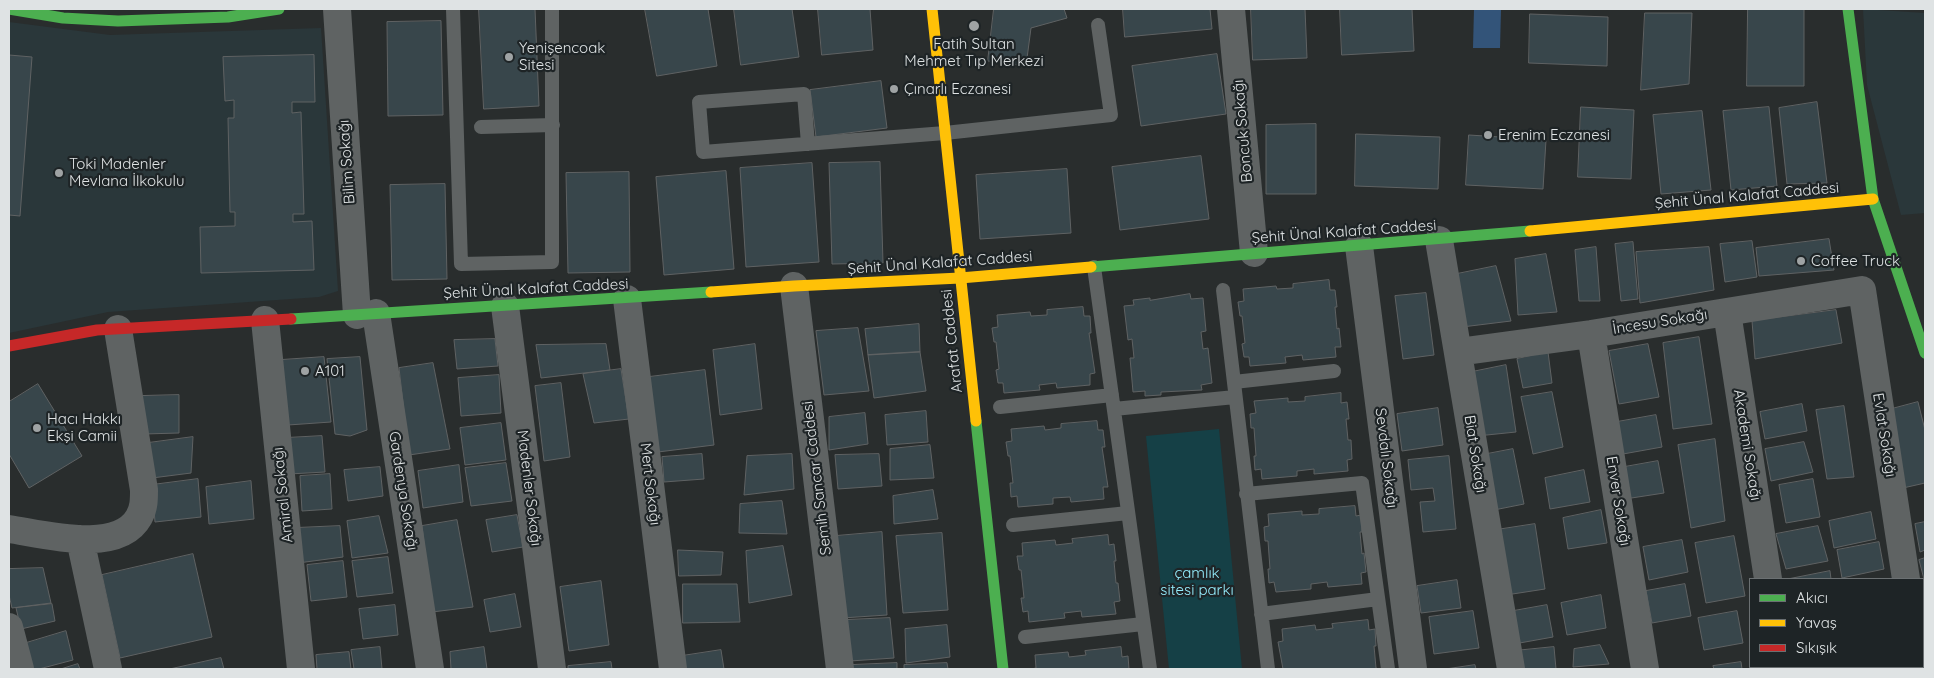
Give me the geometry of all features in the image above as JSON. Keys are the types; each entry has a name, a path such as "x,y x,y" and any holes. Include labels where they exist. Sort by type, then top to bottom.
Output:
{"street":[{"path":"9,9 63,13 118,21 279,9"},
{"name":"Bilim Sokağı","path":"337,9 367,314"},
{"name":"Arafat Caddesi","path":"932,9 1003,669"},
{"name":"Boncuk Sokağı","path":"1231,9 1254,253"},
{"path":"1848,9 1873,199 1925,353"},
{"name":"Şehit Ünal Kalafat Caddesi","path":"9,346 97,330 628,299 794,286 960,278 1254,253 1439,240 1873,199"},
{"name":"Biat Sokağı","path":"1439,240 1511,669"},
{"name":"Sevdalı Sokağı","path":"1359,246 1412,669"},
{"name":"Semih Sancar Caddesi","path":"794,286 840,669"},
{"name":"İncesu Sokağı","path":"1458,352 1591,334 1862,290"},
{"name":"Evlat Sokağı","path":"1862,290 1906,578"},
{"name":"Mert Sokağı","path":"628,299 673,669"},
{"name":"Madenler Sokağı","path":"506,306 552,669"},
{"name":"Akademi Sokağı","path":"1727,312 1768,578"},
{"name":"Gardenya Sokağı","path":"367,314 430,669"},
{"name":"Amiral Sokağı","path":"265,320 301,669"},
{"path":"9,529 80,539 118,535 130,528 139,517 144,505 144,490 118,329"},
{"name":"Enver Sokağı","path":"1591,334 1645,669"},
{"path":"80,539 108,669"},
{"path":"9,627 20,669"}],"lane":[{"path":"452,9 461,264 552,262 552,9"},
{"path":"808,144 804,94 699,102 703,152 808,144 945,133 1111,115 1098,26"},
{"path":"481,127 553,125"},
{"path":"1094,267 1150,669"},
{"path":"1223,290 1268,669"},
{"path":"1234,382 1334,371"},
{"path":"1000,407 1112,395"},
{"path":"1114,410 1235,397"},
{"path":"1246,494 1362,483 1388,669"},
{"path":"1013,525 1128,513"},
{"path":"1261,614 1378,599"},
{"path":"1025,637 1143,624"}],"shaded area":[{"path":"1474,9 1501,9 1500,48 1473,48"},
{"path":"1863,9 1925,13 1925,213 1901,215 1867,85"},
{"path":"9,22 110,35 321,28 338,291 319,297 108,312 9,333"}],"green space":[{"name":"çamlık sitesi parkı","path":"1219,429 1242,669 1169,669 1146,436"}],"building":[{"name":"Yenişencoak Sitesi","path":"479,9 535,9 539,106 484,109"},
{"path":"645,9 708,9 717,66 657,76"},
{"path":"734,9 792,9 799,57 741,65"},
{"path":"818,9 870,9 873,50 822,55"},
{"path":"994,9 1064,9 1067,18 1031,28 1026,66 988,61"},
{"path":"1123,9 1210,9 1212,29 1125,37"},
{"path":"1251,9 1305,9 1307,58 1253,60"},
{"path":"1340,9 1412,9 1414,51 1342,55"},
{"path":"1748,9 1804,9 1804,86 1747,86"},
{"path":"1645,13 1692,13 1689,84 1641,90"},
{"path":"1530,14 1608,17 1607,66 1529,63"},
{"path":"441,21 443,115 388,116 387,22"},
{"path":"1217,54 1226,114 1141,126 1132,66"},
{"path":"9,55 32,57 20,216 9,215"},
{"path":"314,55 315,102 292,102 292,113 301,112 304,214 293,214 293,222 312,221 314,270 201,273 200,227 235,226 235,212 230,212 228,118 234,118 234,100 225,101 223,57"},
{"path":"881,81 887,128 816,137 810,90"},
{"path":"1817,102 1827,183 1787,184 1779,108"},
{"path":"1581,107 1634,110 1631,179 1578,177"},
{"path":"1769,107 1777,186 1731,190 1723,111"},
{"path":"1702,111 1711,190 1661,194 1653,115"},
{"path":"1316,124 1316,194 1266,194 1266,125"},
{"path":"1356,134 1440,137 1438,189 1355,186"},
{"path":"1469,135 1546,140 1543,189 1466,185"},
{"path":"1201,156 1209,219 1120,230 1112,167"},
{"path":"880,162 883,263 832,264 829,163"},
{"path":"812,163 819,262 746,267 740,168"},
{"path":"1067,169 1071,233 980,239 976,175"},
{"path":"726,171 734,269 664,275 656,177"},
{"path":"629,172 630,272 568,273 566,173"},
{"path":"445,184 447,279 392,280 390,185"},
{"path":"1829,239 1834,270 1759,276 1756,248"},
{"path":"1752,241 1757,277 1725,282 1720,244"},
{"path":"1633,242 1638,299 1621,301 1615,244"},
{"path":"1596,247 1600,301 1579,301 1575,250"},
{"path":"1709,247 1714,290 1640,303 1636,252"},
{"path":"1546,254 1557,312 1518,315 1515,259"},
{"path":"1496,266 1511,321 1462,327 1457,274"},
{"path":"1329,280 1330,290 1335,290 1337,329 1339,328 1341,347 1335,347 1336,357 1303,360 1302,355 1285,357 1286,363 1250,366 1249,357 1244,357 1242,344 1245,343 1242,316 1240,316 1238,302 1244,301 1243,289 1276,286 1277,289 1293,288 1293,284"},
{"path":"1426,293 1434,355 1403,359 1395,296"},
{"path":"1190,294 1191,299 1203,298 1206,331 1201,332 1203,349 1208,348 1212,383 1201,385 1202,390 1161,392 1161,395 1145,396 1145,391 1133,392 1130,358 1134,358 1132,339 1128,340 1124,306 1134,305 1133,300 1150,298 1150,300"},
{"path":"1083,307 1084,316 1090,316 1091,333 1089,333 1095,373 1090,374 1090,385 1057,388 1056,383 1039,385 1040,390 1004,393 1003,383 998,383 996,370 999,369 996,342 994,342 992,328 998,327 997,315 1030,312 1031,316 1047,315 1047,310"},
{"path":"1836,310 1842,343 1755,359 1752,321"},
{"path":"919,324 920,352 868,355 865,329"},
{"path":"858,328 869,391 824,395 816,331"},
{"path":"1699,337 1712,424 1673,429 1663,343"},
{"path":"495,339 498,366 457,369 454,340"},
{"path":"606,344 610,370 541,378 536,345"},
{"path":"755,344 762,409 720,415 713,350"},
{"path":"1648,344 1659,397 1619,404 1609,351"},
{"path":"920,352 926,391 874,398 868,355"},
{"path":"1548,352 1552,383 1523,388 1517,359"},
{"path":"324,357 331,422 288,425 281,360"},
{"path":"360,357 367,430 350,436 335,434 327,359"},
{"path":"433,363 450,449 409,455 399,368"},
{"path":"1506,365 1516,432 1477,436 1467,373"},
{"path":"621,369 629,419 594,423 583,374"},
{"path":"705,370 714,445 658,452 649,377"},
{"path":"499,375 501,413 461,416 458,378"},
{"path":"561,383 570,457 544,461 535,386"},
{"name":"Hacı Hakkı Ekşi Camii","path":"38,384 82,456 29,488 9,454 9,402"},
{"path":"1552,392 1563,447 1533,454 1521,397"},
{"path":"1341,393 1341,403 1347,402 1349,419 1346,419 1348,440 1351,440 1352,459 1347,460 1348,471 1314,474 1314,469 1297,471 1297,476 1262,479 1261,469 1255,470 1254,428 1251,428 1250,414 1256,413 1254,401 1288,398 1288,402 1305,401 1305,397"},
{"path":"179,395 179,433 144,434 140,396"},
{"path":"1918,402 1925,430 1925,483 1903,488 1888,410"},
{"path":"1802,404 1807,431 1765,439 1760,412"},
{"path":"1844,406 1854,477 1827,479 1816,410"},
{"path":"1438,408 1443,445 1402,451 1397,414"},
{"path":"926,411 928,442 887,445 885,415"},
{"path":"865,413 868,444 829,450 829,417"},
{"path":"1656,415 1662,447 1623,454 1617,422"},
{"path":"1097,421 1098,430 1103,430 1105,447 1102,447 1108,487 1103,487 1104,499 1071,502 1070,497 1053,498 1053,504 1018,507 1017,496 1011,497 1010,483 1013,483 1010,456 1008,456 1006,442 1012,441 1011,429 1044,426 1045,430 1061,428 1061,424"},
{"path":"501,423 506,460 465,465 460,428"},
{"path":"322,436 325,472 289,474 286,438"},
{"path":"193,437 191,473 152,478 148,443"},
{"path":"1715,439 1725,521 1691,528 1678,445"},
{"path":"1804,442 1813,472 1771,481 1765,449"},
{"path":"930,445 934,478 890,480 890,449"},
{"path":"1513,449 1524,504 1494,510 1482,455"},
{"path":"702,454 704,479 664,482 662,457"},
{"path":"792,454 794,489 744,495 747,456"},
{"path":"879,454 882,486 838,489 835,455"},
{"path":"1449,456 1456,529 1423,532 1420,502 1435,501 1433,488 1411,490 1408,460"},
{"path":"1658,461 1664,493 1625,499 1619,468"},
{"path":"506,463 512,501 471,506 465,468"},
{"path":"459,465 463,502 423,508 418,471"},
{"path":"380,467 383,496 348,501 344,470"},
{"path":"1584,470 1590,502 1550,509 1545,478"},
{"path":"330,474 332,509 302,511 300,476"},
{"path":"198,479 201,517 155,522 152,485"},
{"path":"1813,479 1820,517 1786,523 1779,485"},
{"path":"251,481 254,519 209,524 206,487"},
{"path":"933,490 938,519 894,524 893,496"},
{"path":"782,501 787,534 739,533 740,504"},
{"path":"1355,506 1356,516 1361,515 1362,532 1360,532 1366,572 1361,573 1362,584 1328,587 1327,582 1311,584 1311,589 1276,592 1274,582 1269,583 1268,541 1265,541 1264,527 1269,526 1268,514 1302,511 1302,515 1319,514 1319,509"},
{"path":"1601,510 1607,543 1568,549 1563,518"},
{"path":"1871,512 1876,539 1834,548 1829,521"},
{"path":"517,515 523,547 492,552 486,520"},
{"path":"379,516 388,553 352,558 347,521"},
{"path":"457,520 473,607 432,612 422,526"},
{"path":"1925,522 1925,550 1920,552 1915,524"},
{"path":"1535,524 1545,589 1506,595 1496,530"},
{"path":"340,526 343,557 298,563 296,528"},
{"path":"1818,526 1828,561 1786,569 1776,534"},
{"path":"882,532 887,615 842,618 836,536"},
{"path":"942,533 948,610 903,613 896,536"},
{"path":"1108,535 1109,545 1114,544 1116,561 1114,561 1116,583 1118,583 1120,601 1114,602 1116,614 1082,617 1081,611 1064,613 1065,618 1029,622 1028,611 1023,612 1021,598 1024,598 1021,570 1019,570 1017,556 1023,556 1022,543 1055,540 1056,545 1073,543 1072,539"},
{"path":"1734,536 1745,596 1706,603 1695,543"},
{"path":"1682,540 1688,572 1649,580 1643,547"},
{"path":"1879,542 1884,569 1842,578 1837,550"},
{"path":"783,546 792,595 749,603 746,551"},
{"path":"678,550 723,552 721,575 679,576"},
{"path":"193,554 212,637 120,658 102,575"},
{"path":"388,557 393,593 357,597 352,561"},
{"path":"1925,558 1925,583 1924,578 1919,560"},
{"path":"343,561 347,597 311,601 307,565"},
{"path":"43,568 51,603 12,608 9,595 9,569"},
{"path":"1830,571 1831,578 1793,578"},
{"path":"1457,580 1461,608 1421,613 1417,586"},
{"path":"601,581 609,645 569,651 560,587"},
{"path":"683,584 737,584 740,622 683,623"},
{"path":"1685,584 1691,616 1652,623 1646,591"},
{"path":"515,594 521,627 490,632 484,600"},
{"path":"1601,595 1606,628 1567,635 1561,603"},
{"path":"52,604 55,621 21,629 16,608"},
{"path":"395,605 398,635 363,639 359,609"},
{"path":"1547,605 1553,637 1514,644 1508,612"},
{"path":"1473,611 1479,648 1434,654 1429,617"},
{"path":"1737,611 1743,643 1704,650 1698,618"},
{"path":"890,618 894,658 850,661 846,620"},
{"path":"1368,620 1369,630 1375,629 1376,646 1374,646 1376,668 1378,669 1283,669 1278,642 1283,641 1282,629 1315,625 1316,630 1333,628 1332,624"},
{"path":"947,625 950,657 906,663 905,629"},
{"path":"66,631 73,660 39,669 30,669 23,644"},
{"path":"1600,645 1609,664 1573,667 1574,649"},
{"path":"380,647 382,669 354,669 351,650"},
{"path":"484,647 487,669 451,669 450,652"},
{"path":"1121,647 1122,657 1128,656 1129,669 1031,669 1036,668 1035,655 1068,652 1069,657 1086,655 1085,651"},
{"path":"1554,647 1556,669 1516,669 1514,651"},
{"path":"721,650 724,669 683,669 682,656"},
{"path":"349,652 351,669 317,669 316,655"},
{"path":"221,658 224,669 170,669"},
{"path":"611,662 612,669 568,669 568,666"},
{"path":"1741,662 1742,669 1714,669 1713,666"},
{"path":"897,663 897,669 852,669 852,665"},
{"path":"947,663 948,669 904,669 904,665"},
{"path":"78,664 80,669 61,669"},
{"path":"1475,665 1476,669 1446,669"},
{"path":"1798,668 1841,668 1841,669"}],"traffic: fast":[{"path":"9,9 63,18 118,21 228,17 279,9"},
{"path":"1848,9 1873,199 1925,353"},
{"path":"1091,267 1530,231"},
{"path":"291,319 711,292"},
{"path":"976,421 1003,669"}],"traffic: slow":[{"path":"932,9 976,421"},
{"path":"1530,231 1873,199"},
{"path":"711,292 960,278 1091,267"}],"traffic: jam":[{"path":"9,346 97,330 291,319"}],"place":[{"name":"Fatih Sultan Mehmet Tıp Merkezi","path":"974,26"},
{"name":"Yenişencoak Sitesi","path":"509,57"},
{"name":"Çınarlı Eczanesi","path":"894,89"},
{"name":"Erenim Eczanesi","path":"1488,135"},
{"name":"Toki Madenler Mevlana İlkokulu","path":"59,173"},
{"name":"Coffee Truck","path":"1801,261"},
{"name":"A101","path":"305,371"},
{"name":"Hacı Hakkı Ekşi Camii","path":"37,428"}]}
